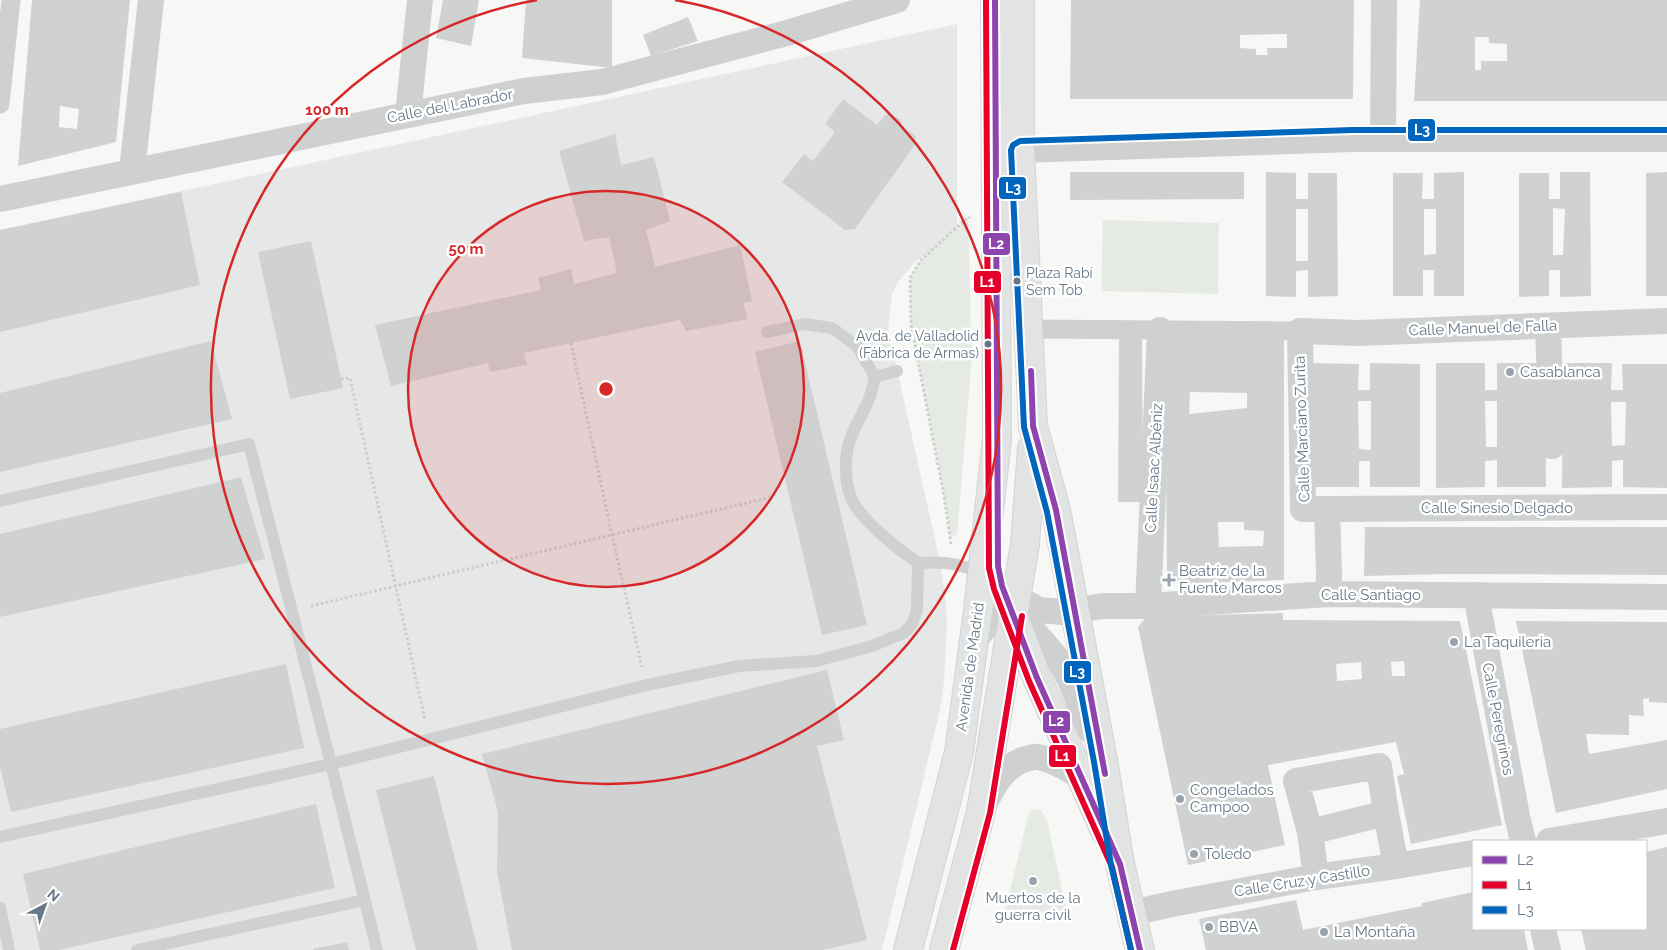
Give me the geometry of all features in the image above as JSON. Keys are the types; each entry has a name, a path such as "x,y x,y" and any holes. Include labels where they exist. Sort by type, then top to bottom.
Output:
{"main road":[{"name":"Avenida de Madrid","path":"944,950 980,812 986,781 1002,598 998,566 995,0"},
{"path":"1020,0 1020,150 1030,329 1033,426 1056,510 1076,610 1120,864 1140,950"},
{"name":"Avenida de Madrid","path":"908,950 959,752 974,642 1002,598 1025,544 1033,426"},
{"path":"1002,598 1120,864"}],"street":[{"path":"0,104 11,0"},
{"path":"132,171 150,0"},
{"path":"408,114 420,0"},
{"name":"Calle del Labrador","path":"0,199 524,91 602,82 787,33 897,0"},
{"path":"1383,139 1384,0"},
{"path":"1020,150 1383,139 1667,139"},
{"name":"Calle Manuel de Falla","path":"1300,331 1359,333 1667,321"},
{"path":"1548,326 1552,446"},
{"path":"1030,329 1300,331"},
{"name":"Calle Isaac Albéniz","path":"1148,606 1160,330"},
{"name":"Calle Marciano Zurita","path":"1300,331 1303,510 1327,509 1328,594"},
{"name":"Calle Sinesio Delgado","path":"1327,509 1667,507"},
{"name":"Calle Santiago","path":"1002,598 1039,610 1063,612 1104,606 1148,606 1328,594 1667,597"},
{"name":"Calle Peregrinos","path":"1476,595 1523,840"},
{"path":"974,642 1002,598 1065,670 1103,760"},
{"path":"980,812 991,789 1001,775 1017,762 1036,756 1064,766 1081,777"},
{"path":"1316,877 1310,832 1296,781 1379,766 1396,866"},
{"path":"1310,832 1386,813"},
{"path":"1555,840 1667,821"},
{"name":"Calle Cruz y Castillo","path":"1132,913 1316,877 1472,853"},
{"path":"1543,930 1548,950"}],"lane":[{"path":"767,332 804,324 832,328 857,346 875,377 870,397 851,436 845,458 847,480 852,500 867,519 898,549 918,564 952,563 1002,598"},
{"path":"875,377 897,370"},
{"path":"0,501 249,444 377,950"},
{"path":"0,837 331,764 647,685 740,666 816,661 872,646 904,633 912,624 917,610 918,564"},
{"path":"137,950 365,900"},
{"path":"0,908 10,950"}],"path":[{"path":"571,343 612,535 647,685"},
{"path":"341,379 350,378 429,740"},
{"path":"292,610 772,497"}],"shaded area":[{"path":"957,24 957,228 942,243 914,263 898,282 892,294 888,329 940,562 947,623 944,682 940,710 882,950 0,950 0,230"},
{"path":"968,217 972,356 957,535 950,536 911,325 910,278 921,260"},
{"path":"1103,220 1219,223 1218,294 1101,291"},
{"path":"1041,810 1047,820 1069,922 1003,919 1028,816 1031,811"}],"building":[{"path":"32,0 130,0 116,142 18,166","holes":["60,106 79,109 77,129 59,127"]},
{"path":"443,0 479,0 471,46 436,38"},
{"path":"526,0 612,0 612,68 522,58"},
{"path":"1071,0 1354,0 1353,99 1070,99","holes":["1287,34 1287,48 1267,48 1268,55 1256,55 1256,49 1240,48 1240,35"]},
{"path":"1420,0 1667,0 1667,101 1414,101","holes":["1475,37 1489,37 1489,43 1507,44 1507,61 1481,61 1481,70 1475,70"]},
{"path":"688,17 698,41 651,56 643,35"},
{"path":"843,99 877,125 885,115 891,114 901,120 902,126 916,136 915,145 855,229 845,230 782,182 804,154 813,161 835,132 825,124"},
{"path":"615,134 621,165 654,157 670,221 646,230 655,267 740,245 752,301 743,303 748,319 686,331 680,320 524,353 527,365 490,372 488,363 391,386 375,325 541,290 538,278 571,269 574,284 617,273 609,237 584,241 559,151"},
{"path":"1070,172 1244,172 1244,199 1070,200"},
{"path":"1266,172 1296,173 1296,199 1308,199 1308,173 1337,173 1338,296 1308,297 1308,270 1296,271 1296,297 1266,296","holes":["1296,209 1308,209 1308,261 1296,261"]},
{"path":"1464,172 1464,296 1434,296 1434,270 1423,270 1423,296 1393,296 1393,173 1423,173 1422,199 1434,199 1434,173","holes":["1424,209 1436,209 1436,254 1424,255"]},
{"path":"1560,172 1590,172 1591,296 1560,297 1560,270 1549,270 1549,296 1519,297 1519,173 1549,173 1549,199 1560,199","holes":["1553,208 1565,209 1563,255 1553,255"]},
{"path":"1667,172 1667,296 1646,296 1646,173"},
{"path":"181,192 200,285 0,332 0,230"},
{"path":"311,241 343,388 290,399 258,252"},
{"path":"1119,332 1142,332 1143,502 1118,502"},
{"path":"1165,335 1284,335 1284,580 1167,584","holes":["1190,392 1247,393 1247,408 1189,414","1218,522 1244,522 1244,530 1264,531 1263,546 1219,547"]},
{"path":"211,341 232,419 0,472 0,393"},
{"path":"800,341 867,625 822,635 755,352"},
{"path":"1309,363 1359,364 1358,390 1370,390 1370,363 1420,364 1420,487 1370,487 1370,461 1359,461 1359,487 1309,487","holes":["1358,401 1371,401 1371,450 1359,449"]},
{"path":"1436,363 1485,363 1485,390 1497,390 1497,363 1545,363 1546,487 1497,487 1497,460 1485,461 1485,487 1436,488","holes":["1485,401 1497,401 1497,447 1486,447"]},
{"path":"1563,363 1612,363 1611,390 1623,390 1622,364 1667,364 1667,488 1623,487 1623,460 1612,461 1612,487 1562,488","holes":["1611,402 1626,402 1625,445 1612,446"]},
{"path":"241,477 265,559 0,617 0,534"},
{"path":"1365,527 1667,527 1667,575 1447,574 1364,576"},
{"path":"1283,613 1283,620 1460,621 1502,825 1411,844 1397,776 1404,774 1396,742 1268,765 1285,845 1188,865 1138,627 1146,617","holes":["1404,661 1405,676 1392,676 1391,662","1361,662 1362,679 1337,681 1336,664"]},
{"path":"1516,621 1667,622 1667,703 1649,702 1649,698 1643,699 1644,716 1629,715 1629,735 1586,734 1589,754 1667,740 1667,789 1556,813"},
{"path":"286,664 304,748 11,812 0,767 0,729"},
{"path":"827,670 844,740 817,746 867,940 823,950 512,950 497,872 498,812 482,754"},
{"path":"434,776 478,950 416,950 376,790"},
{"path":"316,804 335,888 59,950 40,950 23,874"},
{"path":"1667,847 1667,950 1586,950 1581,930 1647,930 1647,852"},
{"path":"1472,892 1472,930 1524,930 1528,950 1206,950 1199,919 1296,900 1303,930 1422,906 1422,903"},
{"path":"347,942 349,950 313,950 313,949"}],"transit line":[{"name":"L1","path":"986,0 989,568 994,589 1029,681 1112,867 1131,950"},
{"name":"L2","path":"995,0 998,566 1002,586 1037,678 1120,864 1140,950"},
{"name":"L3","path":"1131,950 1111,865 1094,762 1047,512 1024,427 1011,150 1013,145 1020,141 1353,130 1667,130"},
{"name":"L2","path":"1031,371 1033,426 1056,510 1105,774"},
{"name":"L1","path":"953,950 990,813 1022,616"}],"place":[{"name":"Plaza Rabí Sem Tob","path":"1017,281"},
{"name":"Avda. de Valladolid (Fábrica de Armas)","path":"988,344"},
{"name":"Casablanca","path":"1510,372"},
{"name":"Beatriz de la Fuente Marcos","path":"1169,580"},
{"name":"La Taquileria","path":"1454,642"},
{"name":"Congelados Campoo","path":"1180,799"},
{"name":"Toledo","path":"1194,854"},
{"name":"Muertos de la guerra civil","path":"1033,881"},
{"name":"BBVA","path":"1209,927"},
{"name":"La Montaña","path":"1324,932"}]}
